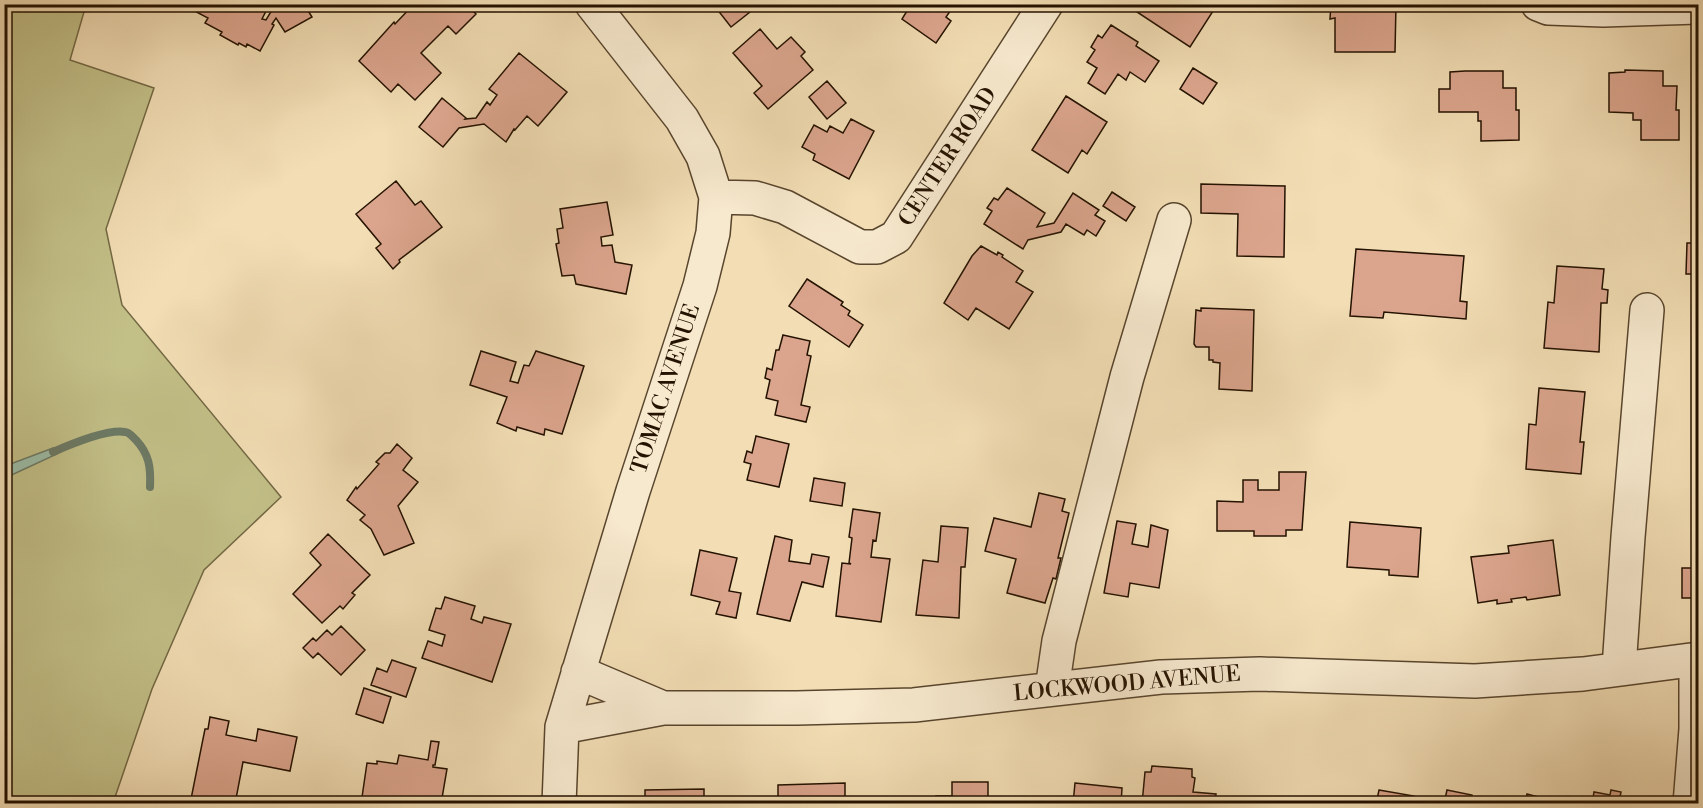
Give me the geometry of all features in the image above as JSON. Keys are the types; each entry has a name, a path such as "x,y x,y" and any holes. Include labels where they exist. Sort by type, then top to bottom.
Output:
{"street":[{"name":"CENTER ROAD","path":"716,197 755,198 785,207 860,247 877,247 896,237 1046,4"},
{"path":"1538,4 1548,8 1603,10 1698,7"},
{"name":"TOMAC AVENUE","path":"559,804 562,727 633,491 700,286 713,233 716,197 703,156 682,119 609,11"},
{"path":"1052,689 1059,641 1121,400 1174,220"},
{"path":"1619,668 1647,310"},
{"path":"1690,804 1696,729 1697,659"},
{"name":"LOCKWOOD AVENUE","path":"562,727 663,708 914,705 1161,677 1260,674 1475,681 1583,674 1697,659"},
{"name":"LOCKWOOD AVENUE","path":"578,672 663,708"}],"shaded area":[{"path":"5,5 86,5 70,60 154,88 106,229 122,305 281,497 204,570 152,689 113,803 5,804"},
{"path":"53,448 62,448 57,454 5,478 5,466"}],"building":[{"path":"189,4 254,4 266,11 262,19 266,20 272,10 270,4 304,4 312,17 285,32 276,18 260,51 247,44 246,47 239,43 238,45 220,35 222,32 205,23 208,18 187,7"},
{"path":"414,4 466,4 476,14 456,34 448,26 421,53 441,73 415,100 398,84 391,92 359,61 394,22 395,24"},
{"path":"713,4 753,4 755,8 731,27"},
{"path":"897,4 955,4 946,17 951,21 936,43 902,19 907,11"},
{"path":"1142,4 1210,4 1215,8 1190,47 1137,12"},
{"path":"1331,4 1396,4 1395,52 1335,52 1335,18 1330,19"},
{"path":"1111,25 1138,42 1136,46 1159,61 1145,82 1130,72 1126,80 1118,74 1105,94 1088,83 1097,68 1087,62 1095,50 1091,47 1098,35 1102,38"},
{"path":"760,29 777,49 791,37 805,52 801,56 813,70 768,109 754,93 762,86 733,53"},
{"path":"519,53 567,92 538,126 527,116 514,129 506,142 484,124 459,128 443,147 419,127 442,98 465,119 476,118 487,102 490,105 497,95 489,89"},
{"path":"1193,68 1217,83 1203,104 1180,89"},
{"path":"1625,70 1663,71 1663,86 1677,86 1676,110 1679,110 1679,140 1641,140 1641,120 1633,120 1633,113 1609,112 1609,73 1625,72"},
{"path":"1503,71 1503,88 1516,88 1519,140 1481,141 1481,121 1478,121 1478,112 1439,112 1439,89 1450,89 1450,72"},
{"path":"827,81 846,103 827,119 809,97"},
{"path":"1066,96 1107,122 1087,154 1082,150 1068,173 1032,150"},
{"path":"851,119 874,131 849,179 813,160 815,154 802,147 814,125 827,132 830,126 843,133"},
{"path":"396,181 415,205 421,201 442,227 399,260 400,262 393,269 376,248 381,244 356,214"},
{"path":"1201,184 1285,186 1284,257 1237,256 1238,214 1201,213"},
{"path":"1007,188 1045,213 1037,227 1054,223 1073,193 1099,210 1095,215 1105,221 1096,236 1087,230 1084,235 1066,224 1061,232 1028,240 1023,249 984,224 992,211 987,208 994,198 998,200"},
{"path":"1112,192 1135,207 1126,221 1103,206"},
{"path":"607,202 613,235 601,237 602,246 612,245 615,262 632,265 626,294 576,284 574,275 562,276 556,244 559,243 557,229 563,228 560,209"},
{"path":"1687,243 1698,243 1698,274 1686,274"},
{"path":"981,246 997,255 998,252 1023,271 1016,282 1033,292 1009,329 976,308 968,320 944,303 972,256"},
{"path":"1356,249 1464,256 1460,301 1467,302 1466,319 1384,312 1383,318 1350,316"},
{"path":"1557,266 1604,269 1602,289 1608,290 1607,303 1601,303 1599,352 1544,348 1548,302 1554,303"},
{"path":"807,279 843,302 841,305 850,311 848,315 863,325 849,347 789,306"},
{"path":"1201,308 1254,310 1252,391 1219,389 1220,363 1209,360 1209,347 1196,347 1194,344 1196,310 1201,311"},
{"path":"783,335 810,341 807,355 811,356 801,405 810,407 806,422 775,415 778,401 766,398 770,380 765,378 767,368 772,370 776,350 779,350"},
{"path":"481,351 516,362 510,381 518,383 524,365 529,366 536,351 584,366 562,434 545,429 544,435 517,427 516,431 497,423 507,397 470,385"},
{"path":"1539,388 1585,392 1580,442 1584,442 1581,474 1526,469 1529,424 1536,425"},
{"path":"756,436 789,444 779,487 747,480 751,464 744,462 747,451 752,453"},
{"path":"397,444 412,458 403,470 418,482 398,506 414,543 384,555 371,529 360,520 365,515 347,500 356,487 357,489 379,464 376,462 385,453 390,453"},
{"path":"1279,472 1306,472 1302,530 1286,530 1286,536 1254,536 1254,531 1217,531 1217,501 1243,502 1243,480 1258,480 1258,490 1279,490"},
{"path":"814,478 845,483 842,506 810,501"},
{"path":"1039,493 1065,499 1062,511 1069,513 1058,558 1061,558 1056,579 1053,578 1045,603 1007,593 1016,559 985,551 994,518 1031,527"},
{"path":"853,509 880,513 871,557 890,559 881,622 836,616 842,563 851,564 849,563 852,538 849,537"},
{"path":"1117,521 1136,524 1132,544 1148,547 1151,525 1168,530 1159,588 1130,583 1128,597 1104,593"},
{"path":"1350,522 1421,528 1418,577 1389,575 1389,570 1347,567"},
{"path":"941,526 968,528 965,567 961,567 959,618 916,615 923,560 938,562"},
{"path":"328,534 370,575 352,593 355,595 343,609 340,606 322,623 293,594 321,565 310,553"},
{"path":"775,536 792,540 789,561 810,564 812,554 829,557 823,587 802,582 790,621 757,614"},
{"path":"1553,540 1560,595 1527,600 1526,597 1511,599 1512,602 1497,604 1497,600 1478,603 1471,557 1509,553 1508,546"},
{"path":"700,550 737,558 729,591 741,593 736,618 716,614 720,602 691,595"},
{"path":"1682,568 1698,568 1698,598 1682,598"},
{"path":"445,597 475,606 471,619 482,623 484,617 511,624 492,682 422,658 428,641 442,646 445,635 429,630 436,608 441,609"},
{"path":"341,626 365,650 341,675 318,653 313,658 303,648 313,638 316,641 327,630 332,635"},
{"path":"392,660 416,668 406,697 371,685 377,668 387,672"},
{"path":"364,688 391,697 383,723 356,714"},
{"path":"210,717 229,721 226,735 256,741 258,729 297,737 290,771 243,762 235,804 190,804 205,729 208,729"},
{"path":"431,741 439,742 433,767 447,769 441,804 361,804 367,763 377,764 377,761 397,764 399,755 428,760"},
{"path":"1152,766 1192,769 1192,777 1195,778 1193,792 1216,794 1215,804 1142,804 1145,772 1151,772"},
{"path":"952,782 988,782 988,797 1002,797 1002,804 913,804 913,799 952,796"},
{"path":"845,783 845,804 778,804 778,785"},
{"path":"1075,783 1122,788 1121,804 1073,804"},
{"path":"704,789 704,804 645,804 645,790"},
{"path":"1379,790 1414,796 1413,801 1424,804 1376,804"},
{"path":"1447,790 1472,795 1471,804 1444,804"},
{"path":"1611,790 1621,792 1620,797 1636,800 1635,804 1592,804 1594,792 1610,795"},
{"path":"1527,794 1554,801 1554,804 1525,804"}],"waterway":[{"path":"53,452 99,435 126,432 136,440 146,456 150,487"}]}
